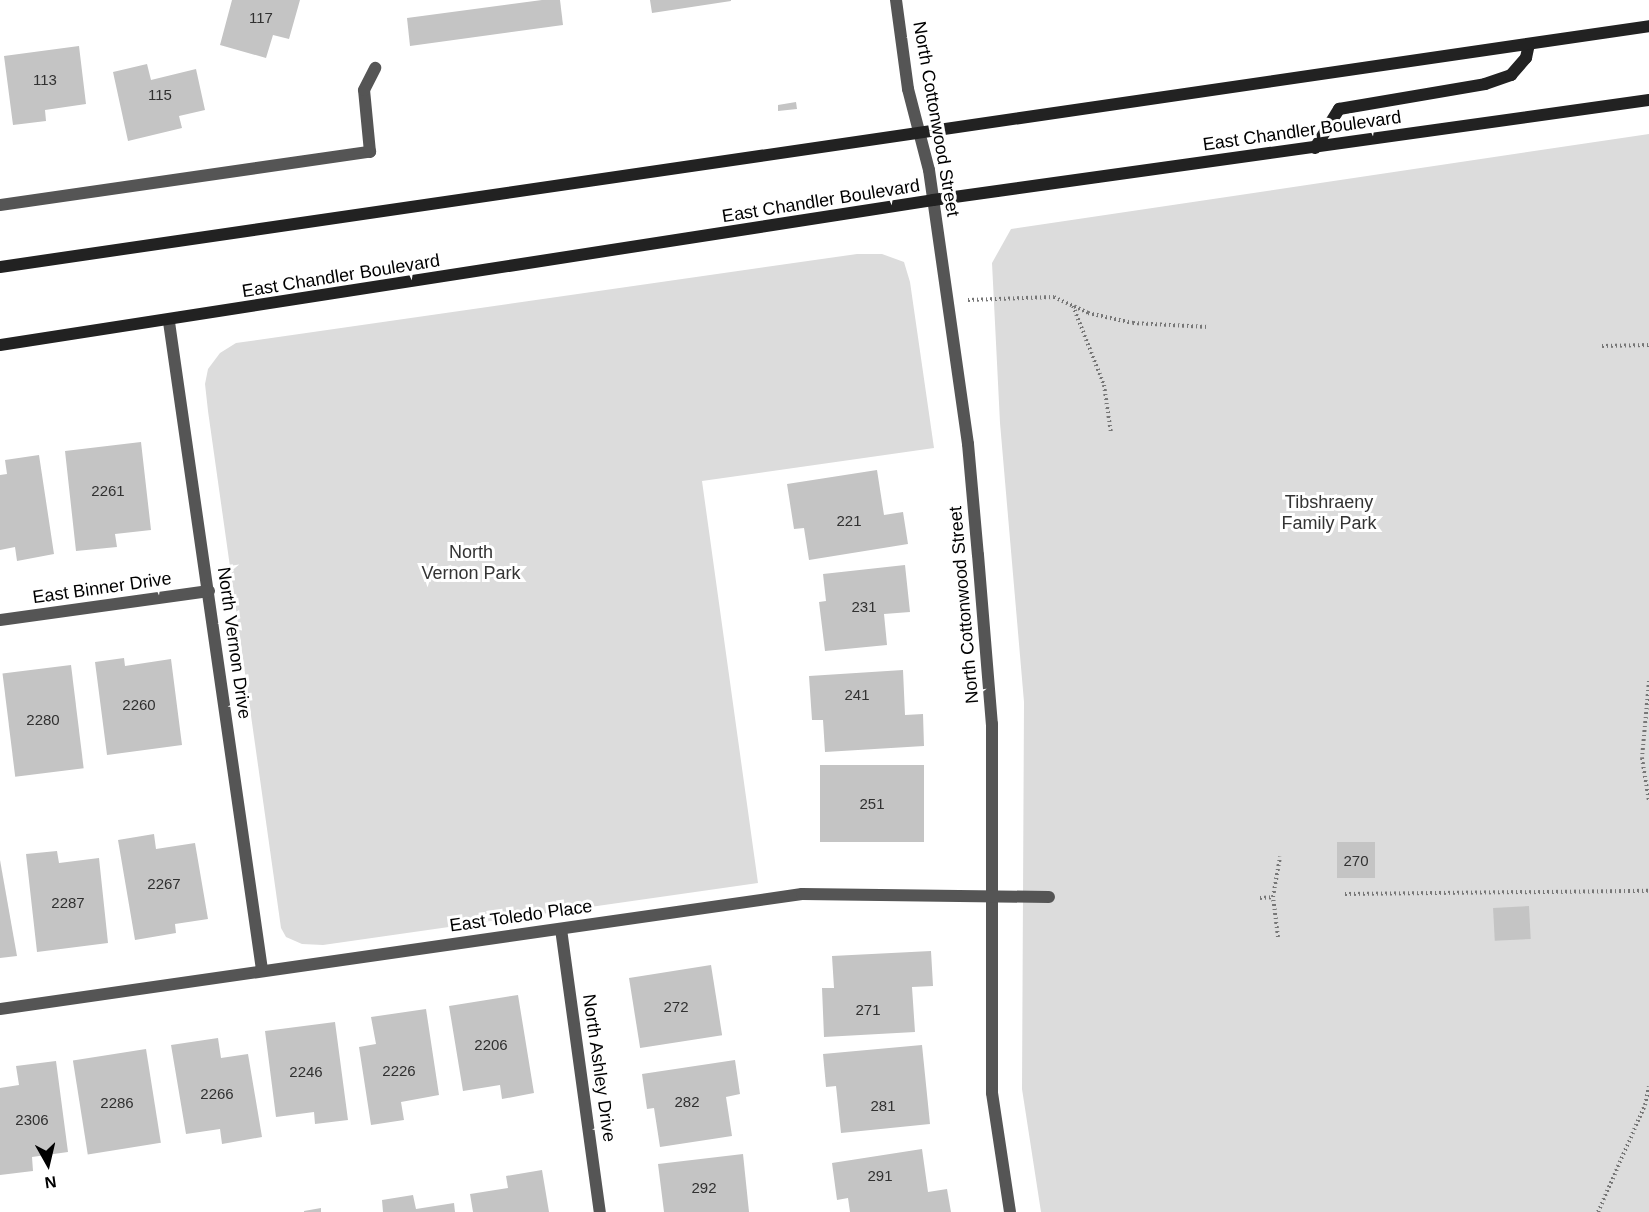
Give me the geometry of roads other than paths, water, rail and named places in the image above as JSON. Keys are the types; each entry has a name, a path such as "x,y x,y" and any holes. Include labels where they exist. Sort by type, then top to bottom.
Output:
{"main road":[{"path":"0,267 1649,26"},
{"path":"1315,148 1339,109 1485,84 1511,75 1526,58 1529,44"},
{"name":"East Chandler Boulevard","path":"0,345 169,322 933,200 1649,100"}],"street":[{"name":"North Cottonwood Street","path":"896,0 908,89 922,133 933,200 969,455 991,713 990,895 995,1056 992,1093 1010,1212"},
{"path":"0,205 370,152 364,90 375,68"},
{"name":"North Vernon Drive","path":"169,322 262,970"},
{"name":"East Binner Drive","path":"0,620 209,591"},
{"name":"East Toledo Place","path":"0,1009 802,894 1049,897"},
{"name":"North Ashley Drive","path":"561,929 600,1212"}],"park label":[{"name":"Tibshraeny Family Park","path":"1329,513"},
{"name":"North Vernon Park","path":"471,563"}]}
